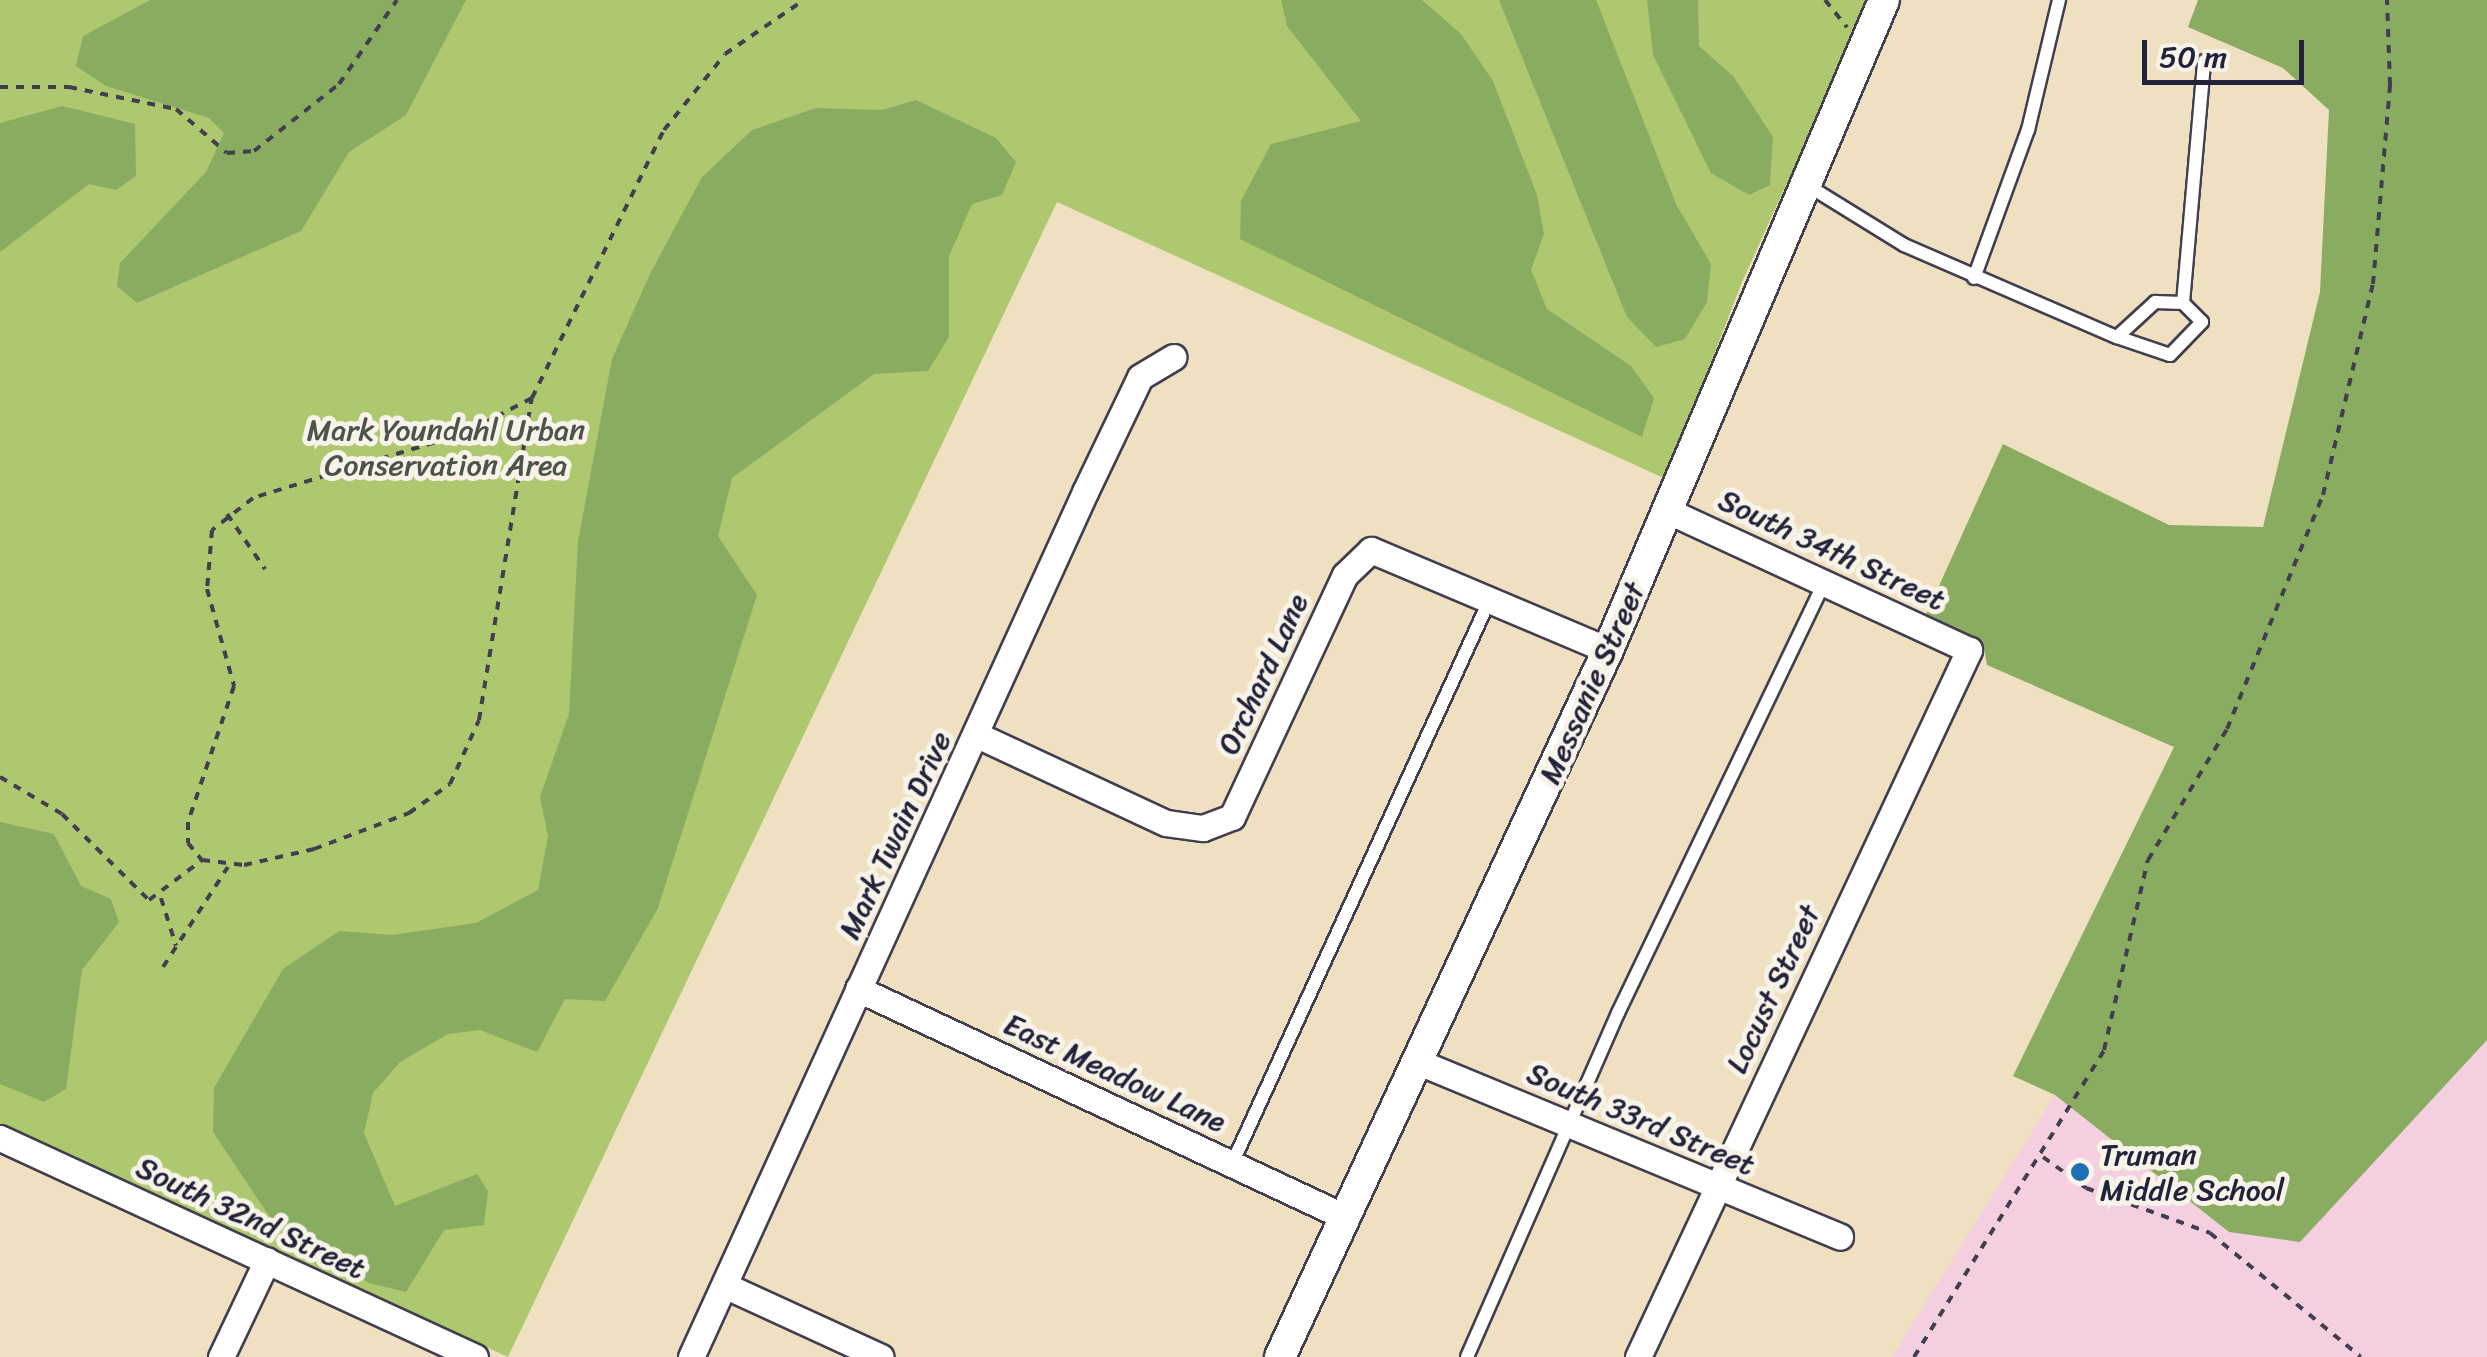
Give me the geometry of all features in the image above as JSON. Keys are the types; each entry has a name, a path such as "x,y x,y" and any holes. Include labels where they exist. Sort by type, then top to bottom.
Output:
{"street":[{"name":"Messanie Street","path":"1280,1357 1608,650 1800,181 1884,0"},
{"name":"Mark Twain Drive","path":"691,1357 1140,377 1174,357"},
{"name":"South 34th Street","path":"1668,511 1826,577 1969,650"},
{"name":"Orchard Lane","path":"978,736 1166,823 1203,828 1232,816 1358,558 1388,553 1608,650"},
{"name":"Locust Street","path":"1638,1357 1969,650"},
{"name":"East Meadow Lane","path":"858,989 1345,1217"},
{"name":"South 33rd Street","path":"1416,1062 1840,1238"},
{"name":"South 32nd Street","path":"0,1138 476,1357"},
{"path":"222,1357 267,1260"},
{"path":"726,1286 881,1357"}],"lane":[{"path":"1974,278 2028,130 2059,0"},
{"path":"2183,303 2204,60"},
{"path":"1800,181 1974,278 2117,338 2170,355 2202,322 2183,303 2155,302 2117,338"},
{"path":"1467,1357 1570,1123 1826,577"},
{"path":"1232,1164 1490,599"}],"path":[{"path":"0,87 69,87 176,109 228,152 254,151 339,84 397,0"},
{"path":"532,398 465,433 253,498 227,514 205,543 207,590 234,686 188,822 188,843 202,860 228,867 314,850 409,813 450,784 479,720 532,398 664,130 725,54 804,0"},
{"path":"1914,1357 2043,1157 2104,1050 2148,860 2227,729 2345,427 2387,149 2387,0"},
{"path":"227,514 265,569"},
{"path":"0,777 62,814 134,893 161,897"},
{"path":"161,897 202,860"},
{"path":"163,967 228,867"},
{"path":"161,897 176,946"},
{"path":"2043,1157 2086,1188 2210,1233 2361,1357"}],"shaded area":[{"name":"Truman Middle School","path":"2487,1040 2487,1357 1892,1357 2055,1095 2229,1232 2413,1112"}],"green space":[{"name":"Mark Youndahl Urban Conservation Area","path":"0,0 1870,0 1742,282 1666,479 1057,202 508,1357 0,1126"},
{"path":"150,0 466,0 406,115 349,152 301,231 137,303 117,286 120,263 206,172 224,133 209,118 106,86 76,66 83,36"},
{"path":"1281,0 1422,0 1461,34 1493,81 1537,195 1544,234 1531,270 1547,309 1631,366 1654,398 1642,437 1240,239 1241,201 1271,144 1361,121 1287,26"},
{"path":"1499,0 1596,0 1676,204 1711,264 1707,302 1685,339 1656,347 1627,317"},
{"path":"1647,0 1698,0 1699,46 1733,76 1773,137 1770,185 1749,195 1711,173 1653,55"},
{"path":"2198,0 2487,0 2487,1040 2300,1242 2229,1232 2055,1095 2013,1076 2174,747 1987,665 1984,648 1924,619 2003,444 2169,525 2263,527 2320,292 2329,110 2283,68 2188,27"},
{"path":"916,100 996,138 1016,162 1002,195 972,204 949,256 949,337 928,371 874,374 732,478 718,536 757,595 658,908 605,1001 565,999 537,1052 480,1030 448,1034 400,1062 373,1093 364,1133 395,1206 477,1174 488,1191 484,1225 444,1230 406,1292 369,1283 271,1219 213,1132 214,1088 283,969 339,931 392,935 476,923 538,890 548,836 540,797 569,714 578,541 612,359 650,274 702,177 752,130 816,108 882,110"},
{"path":"62,106 135,124 136,176 116,190 89,184 0,252 0,123"},
{"path":"0,822 54,834 81,886 111,899 119,922 82,970 66,1089 44,1102 0,1084"}],"place":[{"name":"Truman Middle School","path":"2080,1172"}]}
